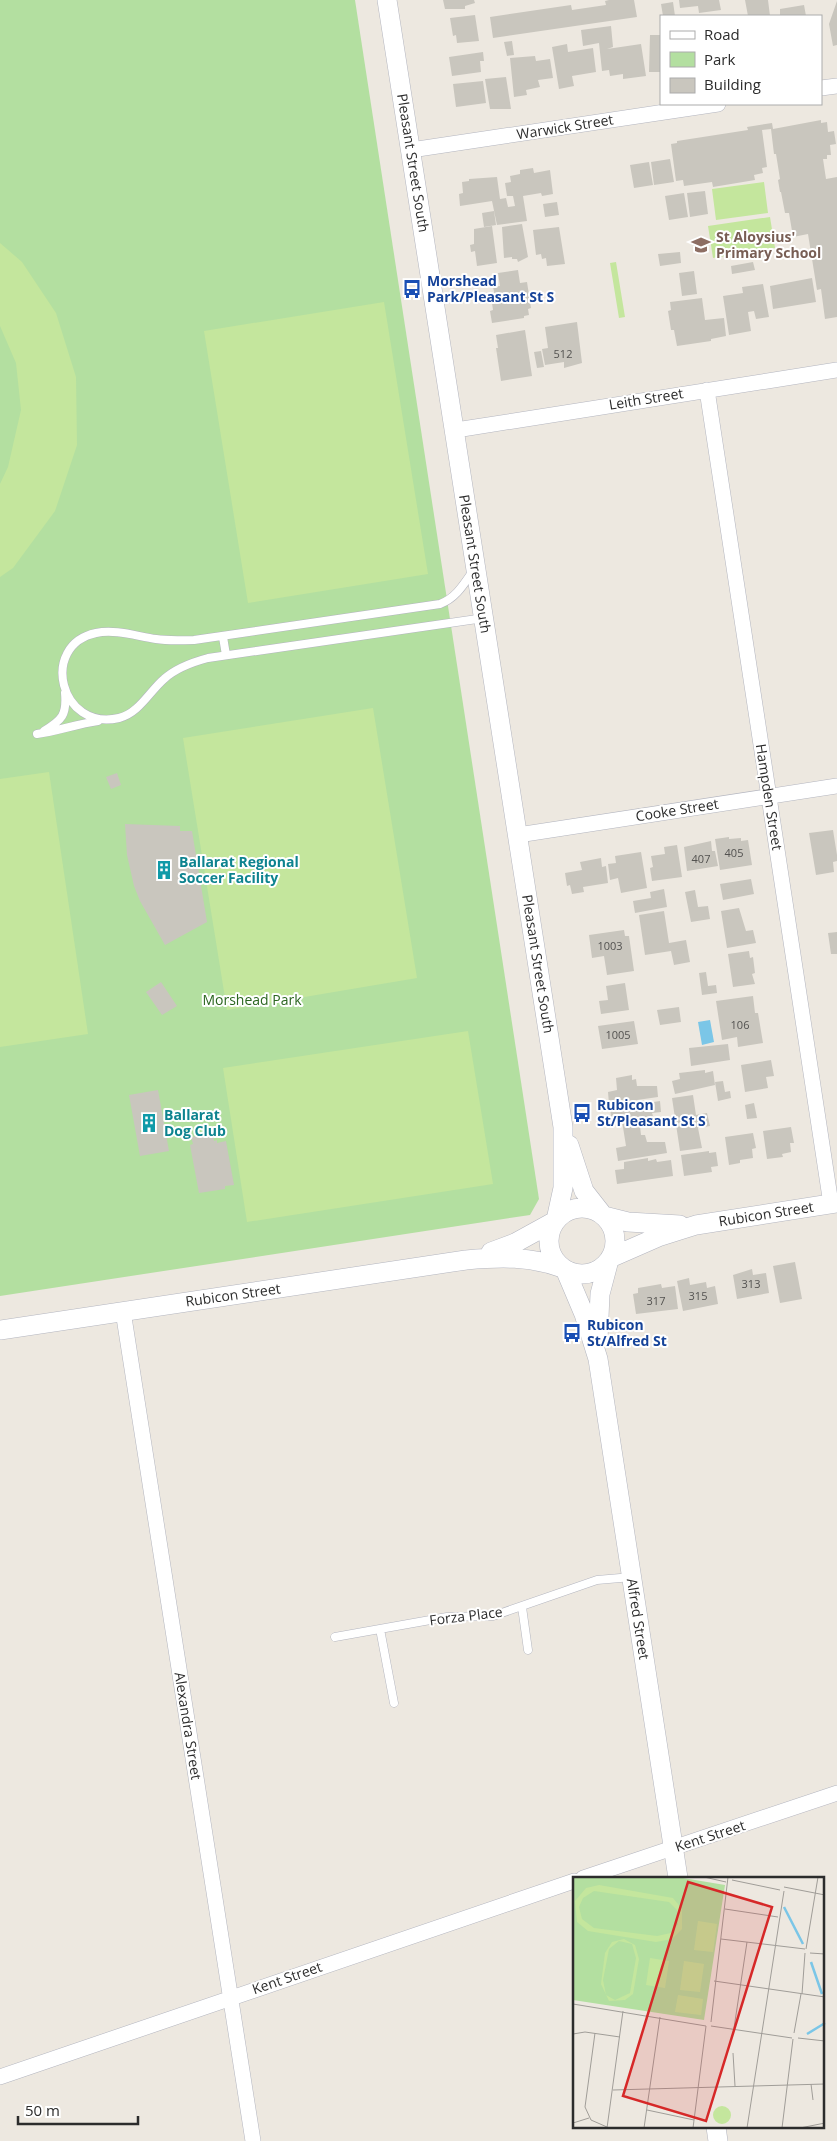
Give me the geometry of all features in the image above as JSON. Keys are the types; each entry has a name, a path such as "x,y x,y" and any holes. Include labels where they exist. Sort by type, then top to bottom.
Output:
{"street":[{"name":"Pleasant Street South","path":"387,0 456,430 475,567 563,1127 563,1188 556,1220"},
{"path":"822,88 837,86"},
{"name":"Warwick Street","path":"412,150 711,105"},
{"name":"Leith Street","path":"456,430 837,370"},
{"name":"Hampden Street","path":"707,390 834,1204"},
{"name":"Cooke Street","path":"518,835 837,786"},
{"name":"Pleasant Street South","path":"563,1127 584,1191 603,1215"},
{"name":"Rubicon Street","path":"609,1259 658,1237 696,1225 834,1204"},
{"path":"578,1208 592,1209 603,1215 610,1224 615,1236 615,1246 609,1259 600,1268 590,1273 579,1274 564,1269 553,1257 549,1246 549,1235 556,1220 564,1213 578,1208"},
{"name":"Rubicon Street","path":"603,1215 655,1224 696,1225"},
{"name":"Rubicon Street","path":"466,1260 515,1243 556,1220"},
{"name":"Rubicon Street","path":"0,1330 466,1260 514,1257 543,1261 564,1269"},
{"name":"Alfred Street","path":"598,1359 600,1294 609,1259"},
{"name":"Alfred Street","path":"564,1269 584,1314 598,1359 678,1877"},
{"name":"Alexandra Street","path":"123,1311 253,2141"},
{"name":"Kent Street","path":"586,1877 837,1793"},
{"name":"Kent Street","path":"0,2077 573,1881"},
{"path":"716,2128 718,2141"}],"lane":[{"path":"475,567 460,590 448,601 440,604 223,637 172,640 108,632 94,634 82,639 69,651 62,673 66,706 62,718 56,724 37,734 120,718 129,714 142,704 166,677 178,669 195,662 226,655 484,618"},
{"path":"223,637 226,655"},
{"path":"65,692 72,704 82,713 97,719 107,720"},
{"name":"Forza Place","path":"335,1637 447,1617 493,1616 597,1580 632,1577"},
{"name":"Forza Place","path":"522,1607 528,1650"},
{"path":"380,1629 394,1703"}],"green space":[{"name":"Morshead Park","path":"0,0 355,0 539,1199 530,1215 0,1296"},
{"path":"764,182 768,213 716,220 712,189"},
{"path":"770,217 775,248 713,258 708,226"},
{"path":"0,243 22,262 56,313 76,377 77,445 55,511 13,568 0,577 0,484 8,467 21,410 16,363 0,326"},
{"path":"616,262 625,317 619,318 610,263"},
{"path":"384,302 428,574 248,603 204,331"},
{"path":"373,708 417,978 227,1010 183,738"},
{"path":"49,772 88,1034 0,1047 0,779"},
{"path":"468,1031 493,1184 247,1222 223,1068"}],"water":[{"path":"710,1020 714,1042 702,1045 698,1022"}],"building":[{"path":"443,0 474,0 475,3 465,6 465,9 445,9"},
{"path":"634,0 637,17 493,38 490,17 571,5 572,10 606,5 605,1"},
{"path":"679,0 719,0 721,10 699,13 698,6 680,8"},
{"path":"745,0 768,0 770,15 748,15"},
{"path":"837,1 837,45 833,46 829,24"},
{"path":"673,2 675,15 663,15 661,4"},
{"path":"804,5 806,15 780,15 780,9"},
{"path":"475,15 479,41 457,43 456,35 453,36 450,18"},
{"path":"611,26 613,47 607,49 641,44 646,76 623,79 623,74 610,76 609,70 602,71 599,43 583,46 581,30"},
{"path":"650,35 660,35 660,72 649,72"},
{"path":"512,41 514,55 507,56 504,42"},
{"path":"567,44 568,52 593,48 596,72 572,76 574,86 559,89 552,47"},
{"path":"483,52 484,61 480,61 481,72 452,76 449,57"},
{"path":"535,56 536,61 550,59 553,78 538,80 540,87 526,90 527,95 514,97 510,58"},
{"path":"506,77 511,109 490,109 485,79"},
{"path":"483,81 486,103 456,107 453,84"},
{"path":"821,120 821,123 827,122 828,132 834,131 836,144 830,145 831,155 827,155 827,159 823,159 826,179 837,177 837,317 825,319 821,289 817,290 808,234 793,237 789,213 785,213 771,129 762,130 767,167 762,168 763,173 754,175 755,180 713,187 712,182 684,186 683,180 676,181 671,144 677,143 677,141 748,130 747,127 772,123 773,129"},
{"path":"670,159 674,182 654,185 651,162"},
{"path":"649,162 653,185 634,188 630,165"},
{"path":"533,168 534,173 550,170 553,194 542,196 541,193 523,196 527,221 497,225 492,201 460,206 459,194 463,193 462,182 469,181 469,179 497,177 500,199 506,198 508,207 515,206 513,196 507,196 505,183 511,182 510,176 520,174 520,170"},
{"path":"705,191 708,214 690,217 687,193"},
{"path":"684,193 688,217 669,220 665,196"},
{"path":"557,202 559,215 545,217 543,204"},
{"path":"494,211 496,225 484,227 482,213"},
{"path":"522,224 528,257 518,262 517,259 512,259 512,257 504,258 502,227"},
{"path":"492,226 497,263 477,266 475,251 471,252 470,245 474,244 474,229"},
{"path":"559,227 565,264 547,266 546,258 542,259 541,254 536,255 533,230"},
{"path":"680,252 681,263 660,266 658,254"},
{"path":"753,262 755,270 732,274 731,266"},
{"path":"518,270 520,283 527,282 531,308 528,309 529,315 524,316 524,318 492,323 490,311 493,310 491,296 495,296 493,287 500,286 498,273"},
{"path":"694,271 697,294 682,296 679,273"},
{"path":"812,278 816,302 773,309 770,286"},
{"path":"763,284 769,317 756,319 754,311 748,312 751,331 729,335 723,296 743,293 742,287"},
{"path":"702,298 705,320 724,318 726,336 711,339 711,341 677,346 674,330 671,330 668,311 671,310 670,302"},
{"path":"577,322 582,363 564,368 564,362 545,365 542,349 548,348 545,327"},
{"path":"525,330 532,376 501,381 496,335"},
{"path":"541,351 544,367 537,368 534,352"},
{"path":"117,773 121,785 111,789 106,777"},
{"name":"Ballarat Regional Soccer Facility","path":"125,824 180,826 180,831 192,831 207,922 165,945 140,901 134,886 127,855"},
{"path":"833,830 837,855 837,861 833,862 834,872 816,875 809,833"},
{"path":"729,837 729,839 741,838 741,841 748,840 752,865 720,870 715,839"},
{"path":"711,841 712,851 715,851 718,866 687,871 684,847"},
{"path":"677,845 682,877 652,881 650,868 653,867 651,856 665,854 664,847"},
{"path":"641,852 647,888 621,893 618,878 610,880 608,864 616,863 615,856"},
{"path":"601,858 602,867 606,866 608,883 583,887 584,892 572,894 570,885 567,886 565,873 582,870 580,862"},
{"path":"751,879 754,894 723,900 720,884"},
{"path":"664,889 667,907 635,913 633,901 651,898 650,892"},
{"path":"695,890 698,907 708,906 710,919 691,922 685,892"},
{"path":"739,908 746,931 753,930 756,943 727,948 721,911"},
{"path":"664,911 669,943 686,940 690,962 674,965 671,951 645,955 639,915"},
{"path":"624,930 625,936 629,936 634,971 607,975 604,956 592,958 589,935"},
{"path":"837,932 837,954 831,954 828,933"},
{"path":"749,951 750,958 753,957 755,973 752,974 755,984 733,987 728,954"},
{"path":"706,972 708,986 716,985 717,993 702,995 699,973"},
{"path":"161,982 177,1006 162,1015 146,992"},
{"path":"625,983 629,1010 601,1014 599,1001 608,1000 606,986"},
{"path":"753,996 755,1013 758,1013 763,1043 738,1047 737,1037 722,1040 716,1001"},
{"path":"679,1007 681,1022 660,1025 657,1010"},
{"path":"634,1021 638,1044 602,1049 598,1026"},
{"path":"728,1044 730,1060 691,1066 689,1048"},
{"path":"771,1060 774,1076 766,1077 768,1088 745,1092 741,1065"},
{"path":"705,1070 705,1073 713,1071 715,1085 675,1094 672,1081 680,1079 679,1073"},
{"path":"632,1075 632,1080 636,1079 637,1086 657,1086 658,1097 609,1104 608,1092 617,1090 616,1078"},
{"path":"723,1081 725,1092 730,1091 731,1098 718,1101 715,1082"},
{"name":"Ballarat Dog Club","path":"158,1090 169,1151 140,1156 129,1095"},
{"path":"693,1095 696,1115 707,1113 710,1126 698,1128 702,1148 680,1151 672,1098"},
{"path":"660,1101 661,1112 652,1113 653,1116 643,1118 644,1125 640,1126 641,1135 645,1135 647,1142 665,1142 667,1153 618,1161 616,1148 626,1146 622,1121 612,1122 610,1109"},
{"path":"754,1103 757,1118 747,1119 745,1105"},
{"path":"791,1127 794,1143 790,1143 791,1152 782,1154 783,1157 767,1159 763,1131"},
{"path":"213,1133 214,1141 217,1140 217,1143 226,1141 234,1185 225,1186 225,1189 199,1193 190,1145 193,1144 191,1137"},
{"path":"753,1133 756,1148 752,1149 753,1158 740,1160 740,1163 729,1165 725,1137"},
{"path":"709,1151 709,1153 716,1152 718,1166 711,1167 712,1172 684,1176 681,1155"},
{"path":"648,1158 648,1161 656,1159 657,1162 671,1160 673,1176 617,1184 615,1170 624,1169 624,1162"},
{"path":"795,1262 802,1299 780,1303 773,1266"},
{"path":"752,1269 753,1275 766,1273 769,1293 737,1299 733,1275"},
{"path":"689,1278 690,1285 706,1282 707,1288 715,1286 718,1304 683,1311 677,1281"},
{"path":"661,1284 662,1288 675,1286 678,1309 636,1314 633,1294 638,1293 638,1288"}],"place":[{"name":"St Aloysius' Primary School","path":"701,245"},
{"name":"Morshead Park/Pleasant St S","path":"412,289"},
{"name":"Ballarat Regional Soccer Facility","path":"164,870"},
{"name":"Rubicon St/Pleasant St S","path":"582,1113"},
{"name":"Ballarat Dog Club","path":"149,1123"},
{"name":"Rubicon St/Alfred St","path":"572,1333"}]}
